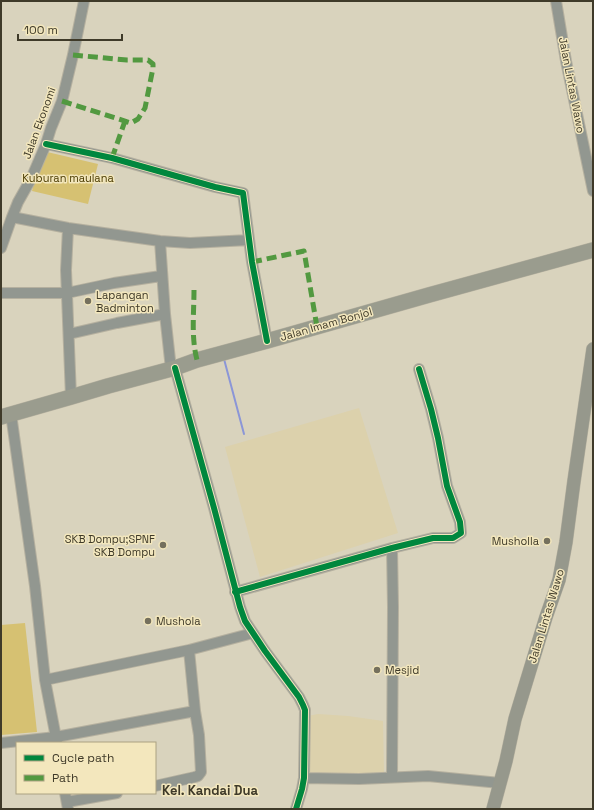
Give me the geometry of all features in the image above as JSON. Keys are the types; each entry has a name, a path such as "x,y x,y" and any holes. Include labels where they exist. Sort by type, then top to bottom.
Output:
{"highway":[{"name":"Jalan Imam Bonjol","path":"6,416 197,360 267,342 560,258 593,250"}],"main road":[{"name":"Jalan Lintas Wawo","path":"492,809 506,762 518,712 546,617 559,580 566,542 593,349"}],"street":[{"name":"Jalan Ekonomi","path":"1,248 18,202 31,178 46,144 62,101 84,1"},
{"name":"Jalan Lintas Wawo","path":"556,1 566,61 593,191"},
{"path":"46,144 112,158 215,187 243,193 249,240 267,342"},
{"path":"12,217 68,228 160,241 190,243 249,240"},
{"path":"68,228 66,270 71,397"},
{"path":"160,241 165,314 173,368 214,508 235,592 245,621 299,697 305,710 304,778 296,809"},
{"path":"1,293 67,293 114,283 162,276"},
{"path":"69,334 165,314"},
{"path":"235,592 392,548 432,538 453,538 461,533 460,522 447,486 435,424 419,369"},
{"path":"6,416 35,586 45,680 56,740"},
{"path":"392,548 392,776"},
{"path":"45,680 189,650 254,633"},
{"path":"156,786 195,777 202,772 189,650"},
{"path":"19,742 56,740 195,711"},
{"path":"1,743 16,742"},
{"path":"304,778 359,779 392,776 428,776 500,783"},
{"path":"67,801 112,794"}],"shaded area":[{"path":"359,408 398,533 260,577 225,447"},
{"path":"318,714 348,716 383,721 384,773 306,776 308,716"}],"green space":[{"name":"Kuburan maulana","path":"43,151 98,164 88,204 32,191"},
{"path":"25,623 37,732 1,735 1,625"}],"waterway":[{"path":"224,359 244,434"}],"marked path":[{"path":"62,101 131,123 138,119 145,108 153,68 153,64 148,60 127,60 73,55"},
{"path":"112,158 125,121"},
{"path":"252,262 304,251 317,327"},
{"path":"194,290 193,334 197,360"}],"cycle path":[{"path":"46,144 112,158 215,187 243,193 252,262 267,341"},
{"path":"175,368 245,621 299,697 305,710 304,778 296,809"},
{"path":"235,592 392,548 433,538 453,538 461,533 460,522 447,486 438,438 419,369"}],"place":[{"name":"Lapangan Badminton","path":"88,301"},
{"name":"Musholla","path":"547,541"},
{"name":"SKB Dompu;SPNF SKB Dompu","path":"163,545"},
{"name":"Mushola","path":"148,621"},
{"name":"Mesjid","path":"377,670"}],"district":[{"name":"Kel. Kandai Dua","path":"210,790"}]}
